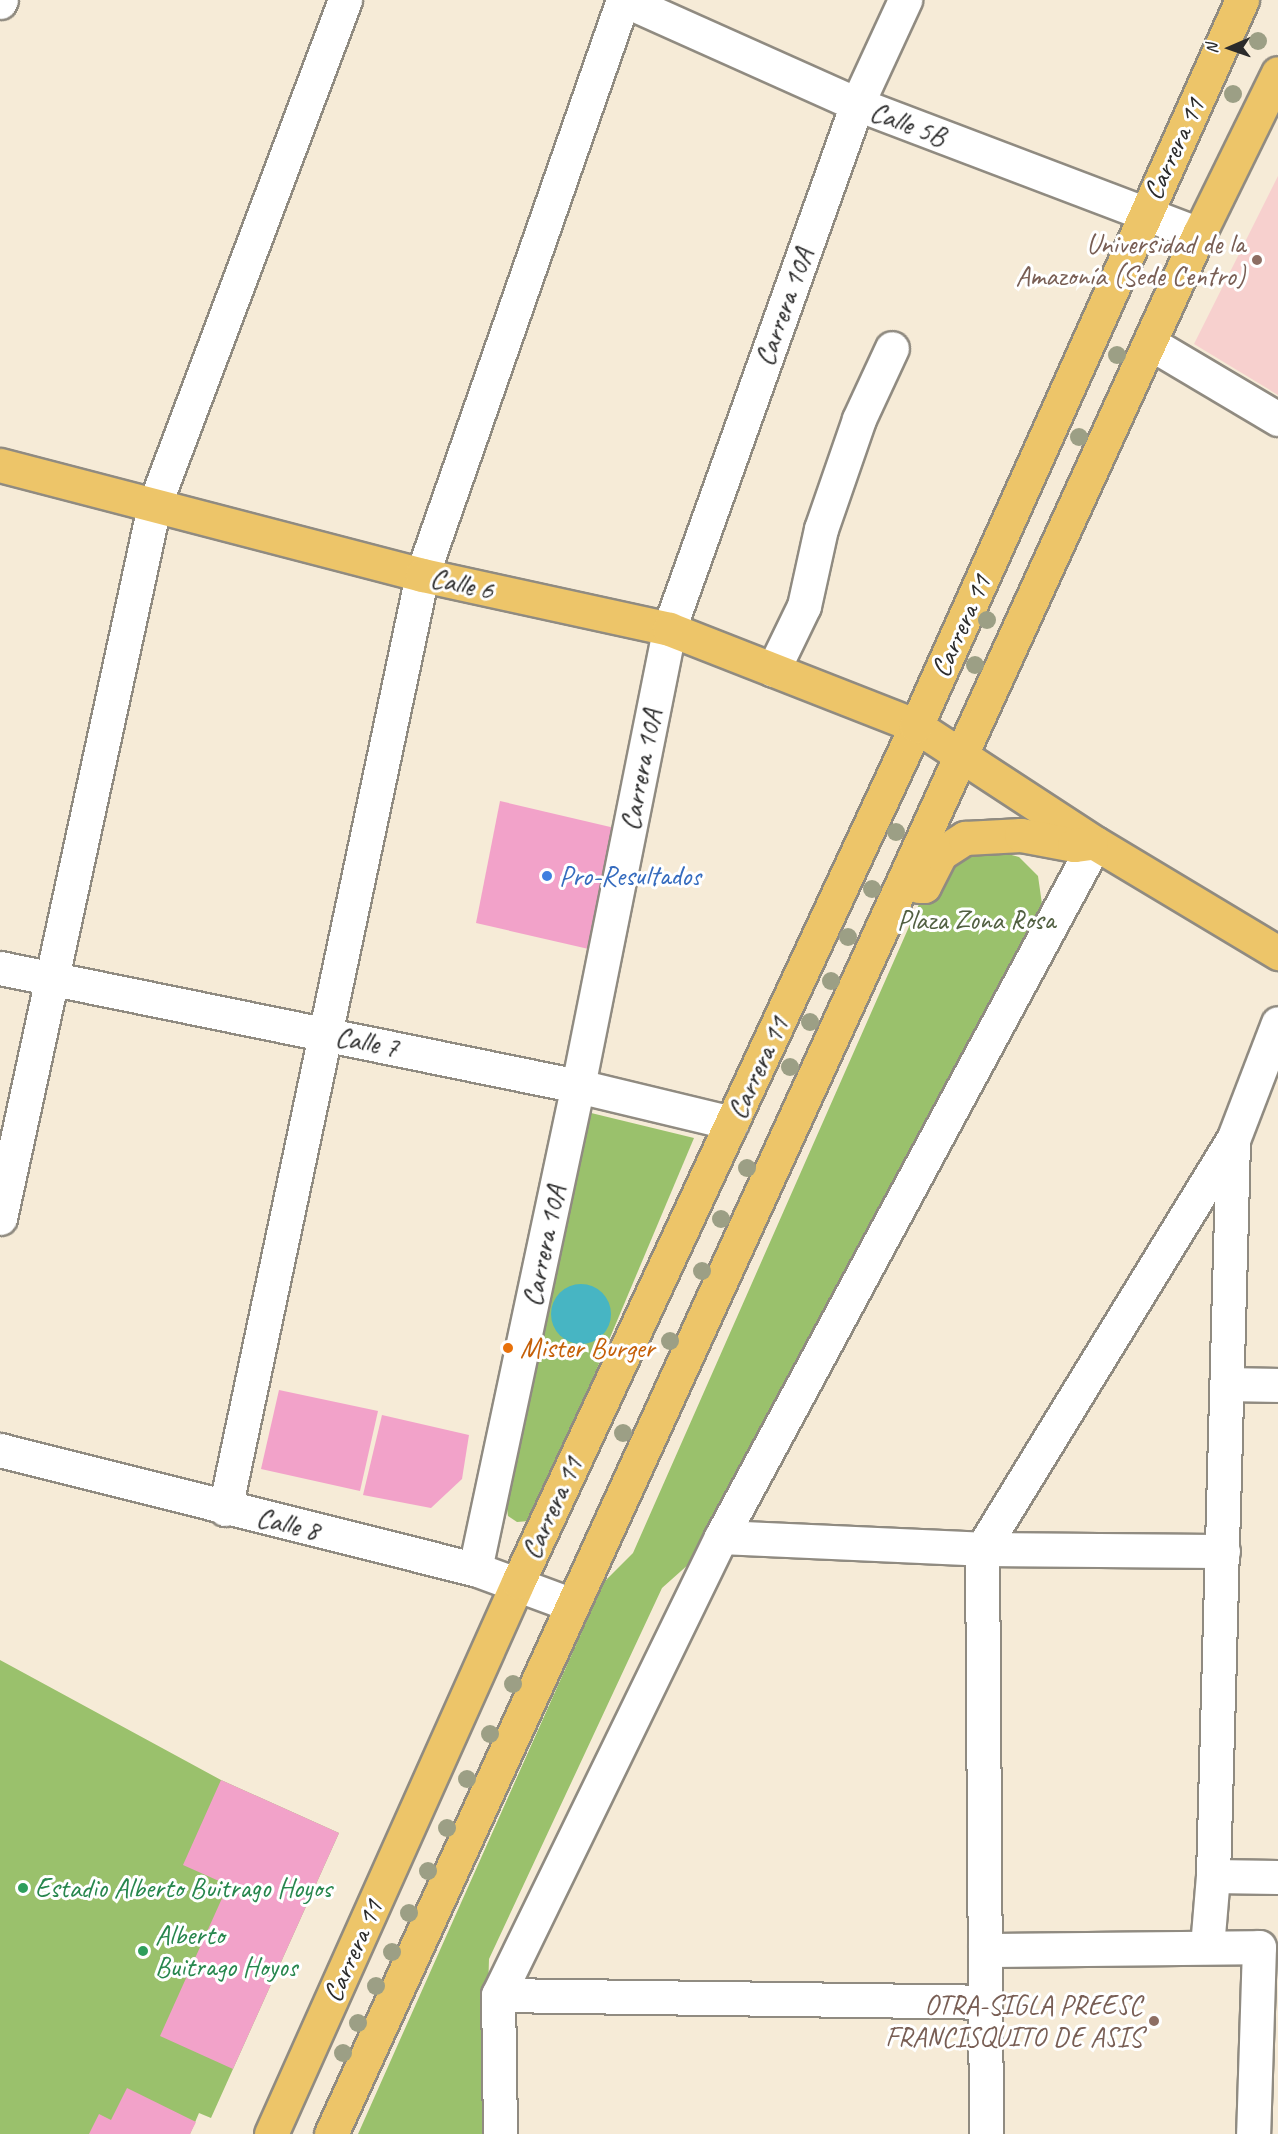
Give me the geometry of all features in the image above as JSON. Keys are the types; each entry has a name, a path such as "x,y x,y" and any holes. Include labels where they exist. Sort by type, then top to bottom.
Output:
{"main road":[{"name":"Carrera 11","path":"271,2134 518,1582 916,726 1144,213 1242,0"},
{"name":"Carrera 11","path":"331,2134 1199,234 1278,73"},
{"name":"Calle 6","path":"0,465 422,575 669,629 916,726 1095,843 1278,953"},
{"path":"902,887 924,886 940,854 965,838 1021,835 1074,845 1095,843"}],"street":[{"path":"0,1218 154,506 345,0"},
{"path":"225,1509 422,575 623,0"},
{"name":"Calle 5B","path":"623,0 857,104 1199,234"},
{"name":"Carrera 10A","path":"476,1569 578,1086 669,629 857,104 905,0"},
{"path":"1150,343 1278,419"},
{"path":"773,670 804,606 821,529 859,419 892,348"},
{"path":"500,2134 498,1995 721,1537 1095,843"},
{"name":"Calle 7","path":"0,968 578,1086 732,1123"},
{"path":"986,2134 982,1549 1233,1140 1278,1023"},
{"path":"1207,1947 1213,1876 1233,1140"},
{"path":"1228,1384 1278,1385"},
{"name":"Calle 8","path":"0,1450 225,1509 476,1569 518,1582 573,1605"},
{"path":"721,1537 982,1549 1223,1551"},
{"path":"1213,1876 1278,1877"},
{"path":"985,1950 1259,1947 1253,2134"},
{"path":"498,1995 985,2002"}],"shaded area":[{"name":"Universidad de la Amazonía (Sede Centro)","path":"1278,176 1278,395 1194,344"}],"green space":[{"name":"Plaza Zona Rosa","path":"990,849 1019,857 1038,876 1043,911 699,1555 662,1588 489,1959 484,2134 358,2134 604,1582 633,1553 934,870 962,853"},
{"path":"587,1112 694,1138 537,1511 529,1521 517,1522 508,1516 506,1501"},
{"name":"Alberto Buitrago Hoyos","path":"0,1660 221,1780 339,1833 211,2118 199,2113 190,2134 0,2134"}],"water":[{"path":"581,1284 602,1293 611,1314 602,1335 581,1344 560,1335 551,1314 560,1293"}],"building":[{"name":"Pro-Resultados","path":"500,801 619,829 593,950 476,923"},
{"path":"279,1390 378,1411 360,1491 261,1469"},
{"path":"382,1415 469,1435 462,1479 431,1508 363,1495"},
{"path":"221,1780 339,1833 233,2069 160,2036 228,1885 183,1865"},
{"path":"127,2088 196,2122 190,2134 89,2134 99,2114 111,2120"}],"place":[{"name":"Universidad de la Amazonía (Sede Centro)","path":"1257,260"},
{"name":"Pro-Resultados","path":"547,876"},
{"name":"Mister Burger","path":"508,1348"},
{"name":"Estadio Alberto Buitrago Hoyos","path":"23,1888"},
{"name":"Alberto Buitrago Hoyos","path":"143,1951"},
{"name":"OTRA-SIGLA PREESC FRANCISQUITO DE ASIS","path":"1154,2021"}]}
